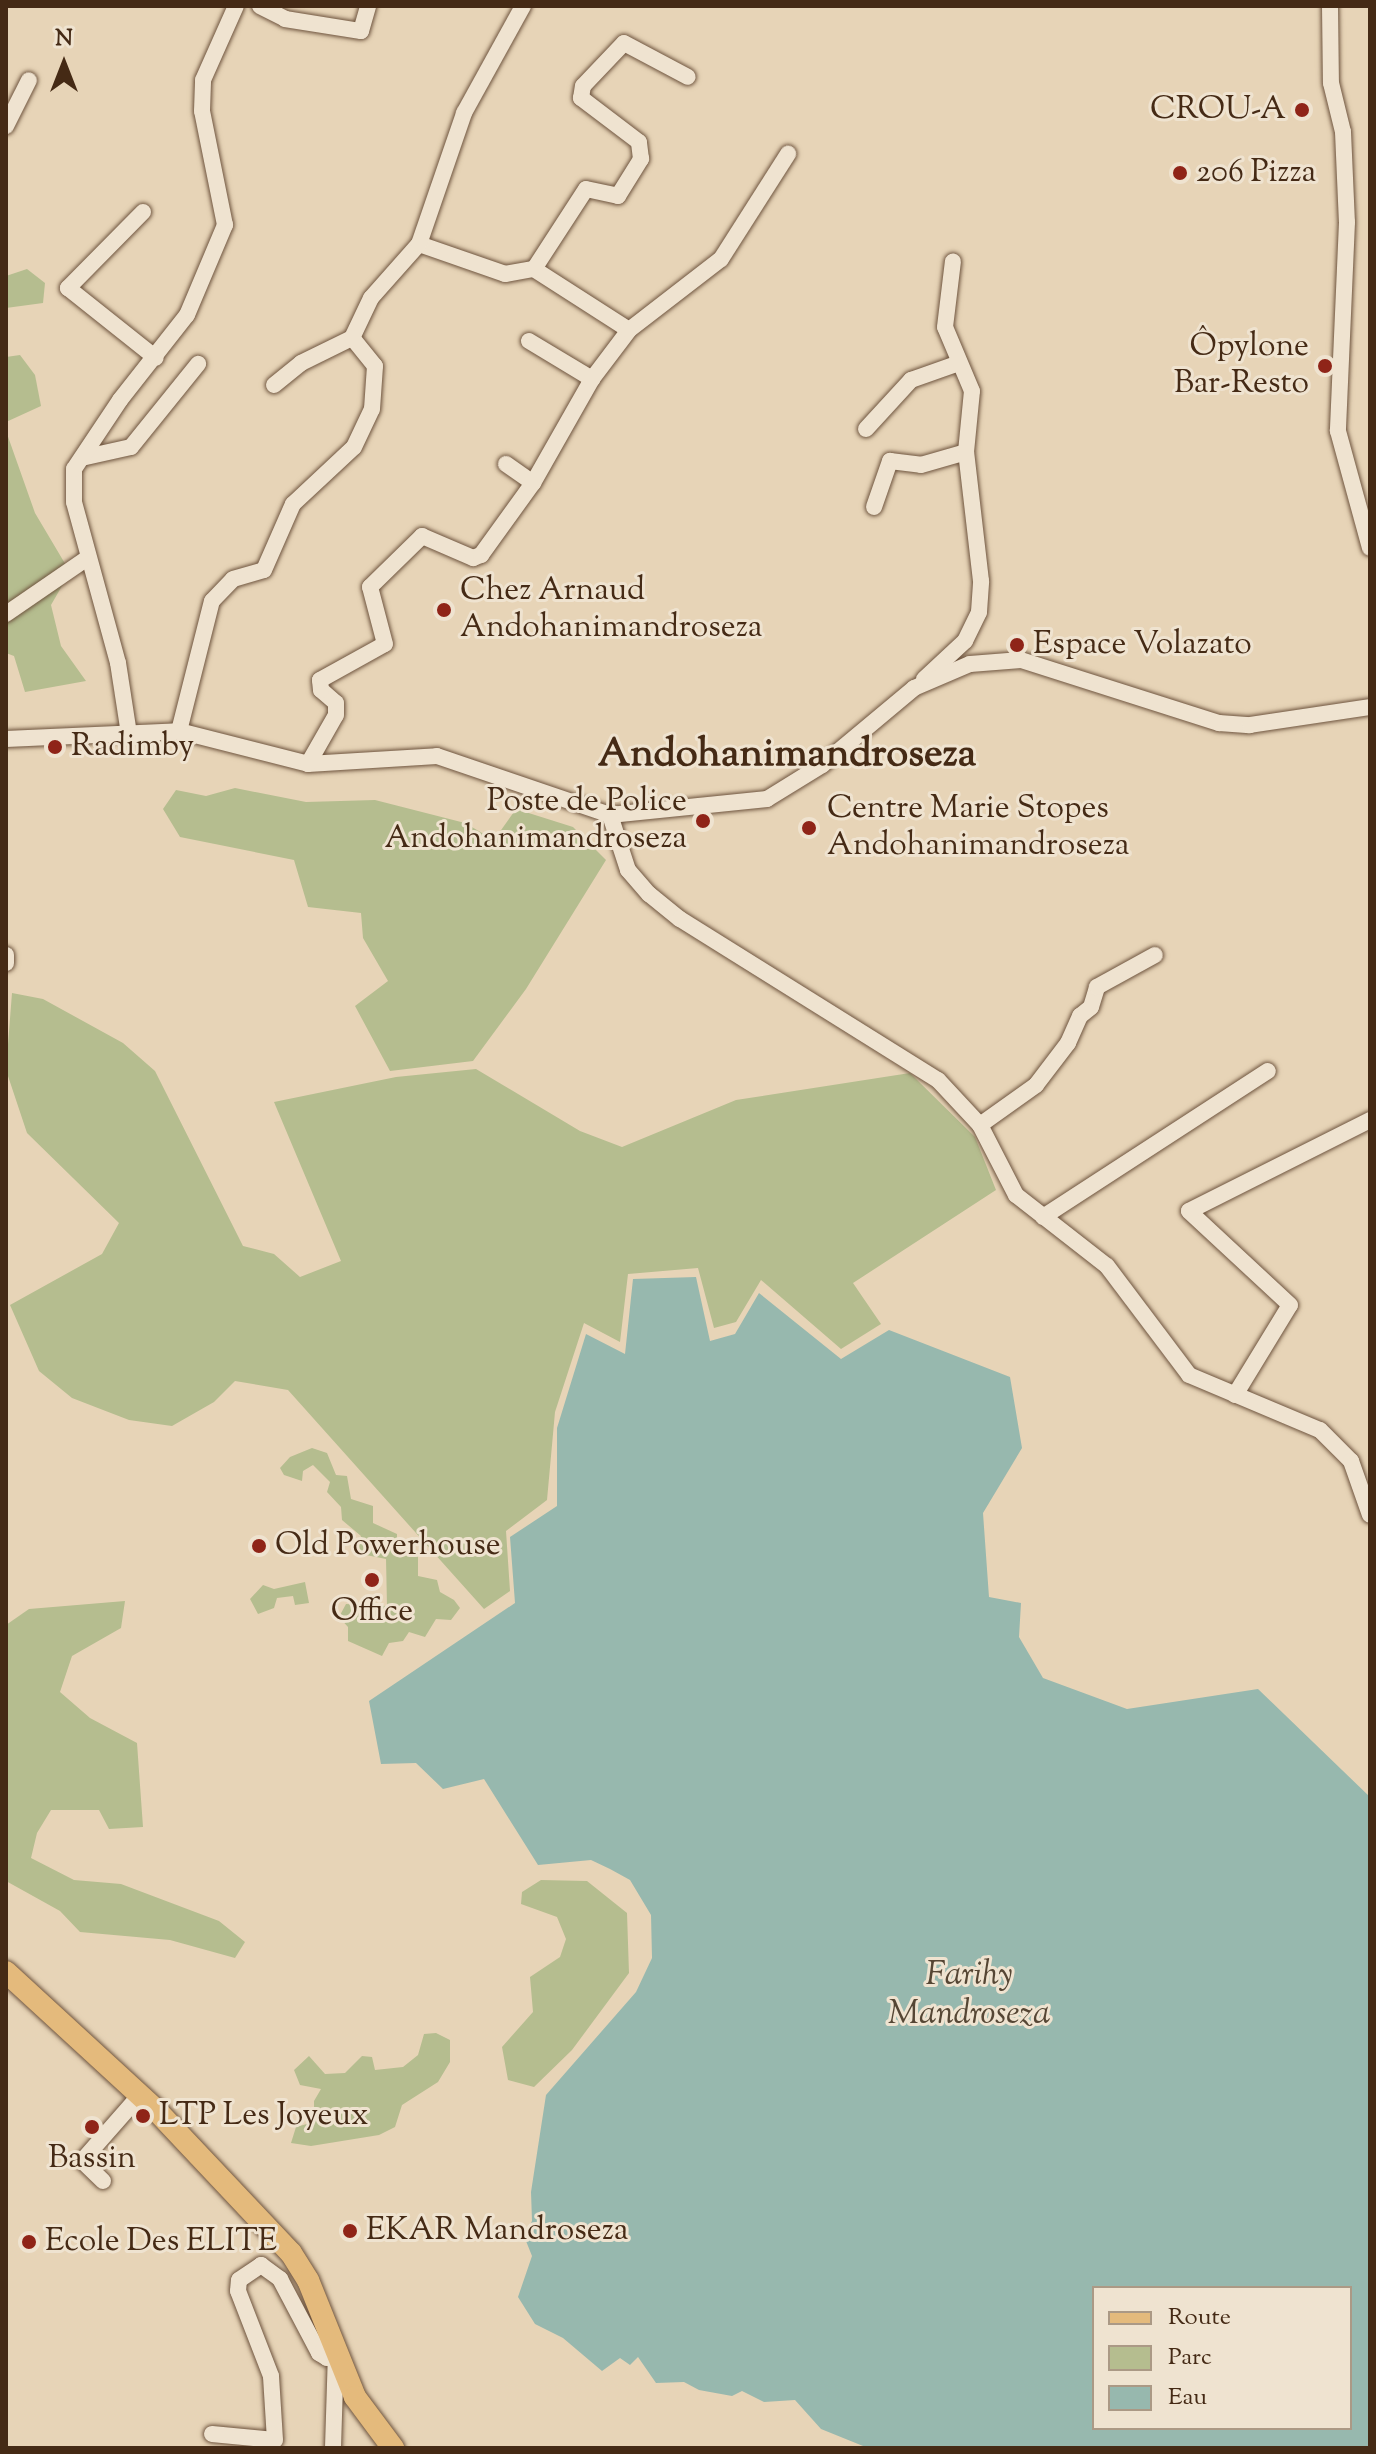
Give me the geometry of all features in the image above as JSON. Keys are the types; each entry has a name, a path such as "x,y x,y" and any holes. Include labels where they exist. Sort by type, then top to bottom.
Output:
{"main road":[{"path":"6,1972 140,2095 291,2253 308,2280 355,2397 393,2448"}],"street":[{"path":"129,734 118,663 86,559 74,502 74,469 86,457 120,400 187,315 225,225 202,111 203,80 236,6"},
{"path":"260,6 285,19 361,31 368,6"},
{"path":"274,385 301,363 352,338 371,298 419,244 464,113 523,6"},
{"path":"1330,6 1331,83 1343,132 1347,222 1338,431 1370,548"},
{"path":"534,269 586,189 618,196 641,159 639,142 581,98 583,86 624,43 688,77"},
{"path":"6,126 29,80"},
{"path":"308,764 336,715 336,703 321,690 320,680 385,644 370,587 418,537 427,535 473,558 481,555 533,483 592,379 629,330 721,259 788,154"},
{"path":"143,212 68,288 156,358"},
{"path":"419,244 505,274 534,269 629,330"},
{"path":"6,739 179,731 308,764 437,756 610,815 767,799 822,765 914,688 965,641 979,612 981,581 966,452 972,391 945,327 953,261"},
{"path":"179,731 212,601 233,579 264,570 293,504 354,447 372,409 375,366 352,338"},
{"path":"529,341 592,379"},
{"path":"866,429 911,380 959,363"},
{"path":"86,457 131,447 198,364"},
{"path":"874,507 890,461 921,465 966,452"},
{"path":"506,464 533,483"},
{"path":"6,614 86,559"},
{"path":"914,688 970,664 1021,660 1219,723 1250,725 1365,710"},
{"path":"610,815 628,870 649,894 680,919 938,1080 980,1125 1016,1195 1107,1266 1189,1375 1320,1430 1351,1461 1370,1515"},
{"path":"6,955 6,963"},
{"path":"980,1125 1036,1085 1068,1043 1080,1016 1091,1007 1097,987 1155,955"},
{"path":"1043,1217 1268,1071"},
{"path":"1235,1395 1290,1305 1189,1211 1370,1120"},
{"path":"103,2181 82,2161 140,2095"},
{"path":"212,2434 275,2440 271,2376 238,2291 239,2280 261,2265 280,2279 319,2353 327,2358 336,2352"},
{"path":"333,2448 336,2352"}],"green space":[{"path":"27,269 45,283 43,303 6,308 6,276"},
{"path":"20,355 35,375 41,406 6,422 6,357"},
{"path":"6,431 35,513 70,572 51,605 61,646 86,681 25,692 14,656 6,653"},
{"path":"235,788 306,802 375,800 465,823 494,840 516,809 573,827 606,860 526,989 473,1061 390,1071 355,1006 388,981 363,938 361,913 308,907 294,860 180,837 163,809 176,790 206,796"},
{"path":"12,993 43,999 123,1043 155,1071 243,1246 274,1254 300,1277 341,1261 274,1102 396,1077 476,1069 580,1131 622,1147 736,1100 910,1073 975,1137 996,1190 853,1283 881,1324 841,1349 761,1280 736,1322 714,1328 698,1268 628,1274 620,1342 584,1323 555,1412 547,1500 506,1531 510,1591 484,1609 288,1390 235,1381 214,1402 172,1426 129,1420 72,1398 39,1371 10,1305 102,1254 119,1223 27,1133 6,1070"},
{"path":"312,1448 327,1453 336,1475 347,1476 351,1499 373,1506 373,1523 397,1534 397,1549 418,1557 418,1576 437,1580 440,1592 454,1600 460,1608 451,1620 436,1619 425,1637 409,1632 403,1641 389,1643 382,1656 348,1641 348,1627 339,1617 346,1604 387,1606 386,1559 356,1553 361,1536 342,1520 341,1507 327,1492 330,1482 313,1465 303,1471 302,1481 284,1475 280,1468 290,1457"},
{"path":"305,1582 309,1603 295,1605 293,1596 277,1598 274,1608 258,1614 250,1599 263,1585 274,1589"},
{"path":"125,1601 121,1628 72,1656 60,1692 90,1718 137,1743 143,1827 109,1829 99,1810 51,1810 37,1833 31,1858 74,1880 121,1884 219,1921 245,1942 235,1958 170,1940 80,1932 60,1911 6,1881 6,1625 29,1609"},
{"path":"541,1880 587,1881 627,1913 629,1973 572,2050 534,2087 508,2080 502,2047 533,2012 530,1977 560,1957 566,1939 557,1917 521,1904 522,1892"},
{"path":"436,2033 450,2040 450,2062 438,2082 402,2105 395,2127 379,2135 311,2146 291,2143 296,2127 314,2122 314,2101 321,2089 300,2085 294,2070 309,2056 325,2074 345,2073 362,2056 372,2057 375,2070 403,2067 418,2055 424,2034"}],"water":[{"name":"Farihy Mandroseza","path":"696,1277 710,1341 735,1334 759,1293 841,1359 889,1330 1010,1377 1022,1448 983,1513 989,1597 1021,1603 1019,1637 1043,1678 1127,1709 1258,1689 1370,1797 1370,2448 868,2448 821,2429 795,2400 764,2402 742,2391 732,2396 699,2390 684,2382 656,2383 638,2357 630,2365 620,2358 602,2371 563,2338 535,2324 518,2297 532,2256 524,2236 532,2221 531,2192 546,2095 636,1992 652,1958 651,1915 630,1880 591,1860 538,1865 484,1779 443,1789 416,1763 381,1764 369,1701 515,1603 510,1537 557,1506 557,1428 586,1334 625,1354 633,1279"}],"place":[{"name":"CROU-A","path":"1302,110"},
{"name":"206 Pizza","path":"1180,173"},
{"name":"Ôpylone Bar-Resto","path":"1325,366"},
{"name":"Chez Arnaud Andohanimandroseza","path":"444,610"},
{"name":"Espace Volazato","path":"1017,645"},
{"name":"Radimby","path":"55,747"},
{"name":"Poste de Police Andohanimandroseza","path":"703,821"},
{"name":"Centre Marie Stopes Andohanimandroseza","path":"809,828"},
{"name":"Old Powerhouse","path":"259,1546"},
{"name":"Office","path":"372,1580"},
{"name":"LTP Les Joyeux","path":"143,2116"},
{"name":"Bassin","path":"92,2127"},
{"name":"EKAR Mandroseza","path":"350,2231"},
{"name":"Ecole Des ELITE","path":"29,2242"}],"district":[{"name":"Andohanimandroseza","path":"787,756"}]}
